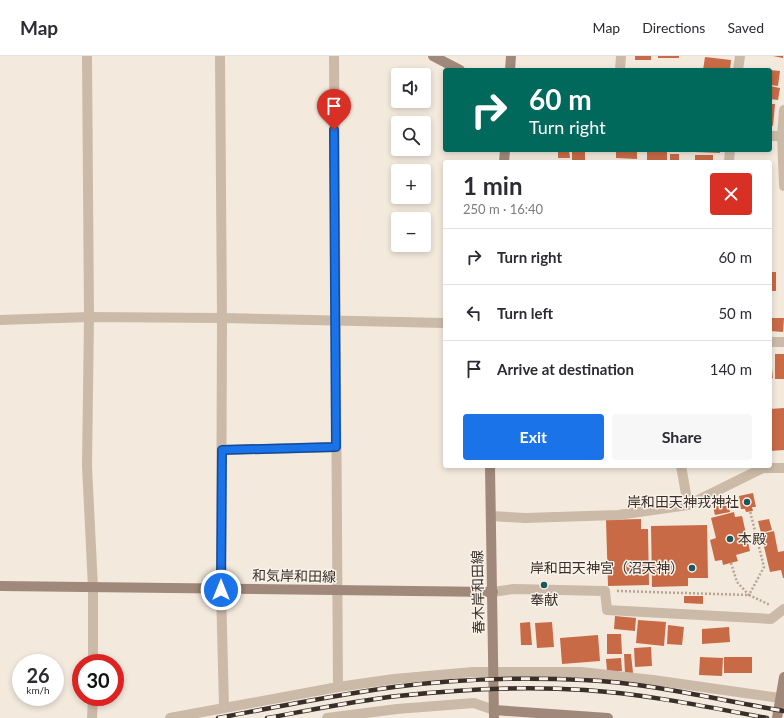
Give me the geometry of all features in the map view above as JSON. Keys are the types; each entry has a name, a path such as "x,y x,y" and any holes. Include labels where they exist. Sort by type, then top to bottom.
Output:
{"main road":[{"path":"433,56 456,68"},
{"path":"510,68 511,56"},
{"name":"春木岸和田線","path":"490,468 494,714"},
{"name":"和気岸和田線","path":"0,586 221,590 493,592"},
{"path":"776,718 784,677"},
{"path":"494,714 608,718"}],"street":[{"path":"87,56 89,317 87,466 93,588 93,654"},
{"path":"220,56 222,318 221,590 224,707"},
{"path":"334,56 336,591 338,687"},
{"path":"620,68 621,56"},
{"path":"738,68 740,56"},
{"path":"784,110 782,130 784,186"},
{"path":"772,135 782,130"},
{"path":"0,320 89,317 222,318 443,323"},
{"path":"772,342 784,342"},
{"path":"222,450 336,447"},
{"path":"681,468 688,505"},
{"path":"490,516 525,518 618,515 688,505 763,468 784,468"},
{"path":"493,592 513,589 605,591 607,610 771,619 783,609"},
{"path":"170,718 338,687 402,678 494,671 581,672 653,680 780,698"},
{"path":"328,718 474,703 494,714"},
{"path":"92,706 92,718"}],"path":[{"path":"749,595 764,567 750,511"},
{"path":"731,563 737,582 749,595"},
{"path":"605,591 749,595 783,609"}],"building":[{"path":"635,56 651,56 651,60 635,60"},
{"path":"658,56 679,56 679,58 658,58"},
{"path":"705,57 731,60 730,68 703,68"},
{"path":"772,70 780,71 778,86 772,85"},
{"path":"772,86 780,88 778,100 772,99"},
{"path":"772,104 775,104 773,126"},
{"path":"558,152 569,152 570,158 558,158"},
{"path":"572,152 585,152 585,160 572,160"},
{"path":"616,152 637,152 637,159 616,158"},
{"path":"647,152 667,152 667,160 647,160"},
{"path":"695,152 720,152 720,153"},
{"path":"670,154 679,154 679,160 670,160"},
{"path":"695,155 713,155 713,160 695,160"},
{"path":"772,272 776,272 776,291 772,291"},
{"path":"772,318 784,318 783,332 772,331"},
{"path":"775,354 784,354 784,379 775,379"},
{"path":"784,408 784,450 772,451 772,409"},
{"name":"岸和田天神戎神社","path":"753,493 756,507 752,507 753,511 746,512 745,509 741,509 739,496"},
{"path":"727,500 730,512 715,515 712,503"},
{"name":"本殿","path":"734,512 735,517 742,516 750,551 736,555 738,561 723,565 722,560 715,561 710,540 716,538 711,518"},
{"path":"641,519 641,529 648,529 649,585 608,586 606,520"},
{"path":"769,519 772,530 761,533 758,521"},
{"path":"707,525 708,578 688,578 688,586 652,587 651,526"},
{"path":"774,531 778,552 784,551 784,578 781,570 770,572 761,534"},
{"path":"684,596 703,596 703,604 684,603"},
{"path":"615,616 636,618 635,631 614,629"},
{"path":"638,620 666,622 664,646 636,643"},
{"path":"530,622 532,645 521,645 520,623"},
{"path":"552,622 554,647 537,648 535,623"},
{"path":"668,625 684,627 682,645 667,644"},
{"path":"729,627 730,642 702,644 702,629"},
{"path":"607,634 621,634 622,654 607,654"},
{"path":"598,635 600,661 562,664 560,638"},
{"path":"651,647 652,666 635,667 634,648"},
{"path":"624,654 631,654 633,673 625,673"},
{"path":"700,657 723,658 722,676 699,675"},
{"path":"724,657 752,657 752,673 724,673"},
{"path":"621,658 622,671 607,671 606,659"}],"railway":[{"path":"218,718 328,697 394,687 465,680 513,679 584,680 609,682 684,692 784,711"},
{"path":"267,718 349,703 398,696 468,690 515,688 608,692 676,701 767,718"}],"place":[{"name":"岸和田天神戎神社","path":"747,502"},
{"name":"本殿","path":"730,539"},
{"name":"岸和田天神宮（沼天神）","path":"692,568"},
{"name":"奉献","path":"544,585"}],"route":[{"path":"221,590 222,450 336,447 334,130"}]}
